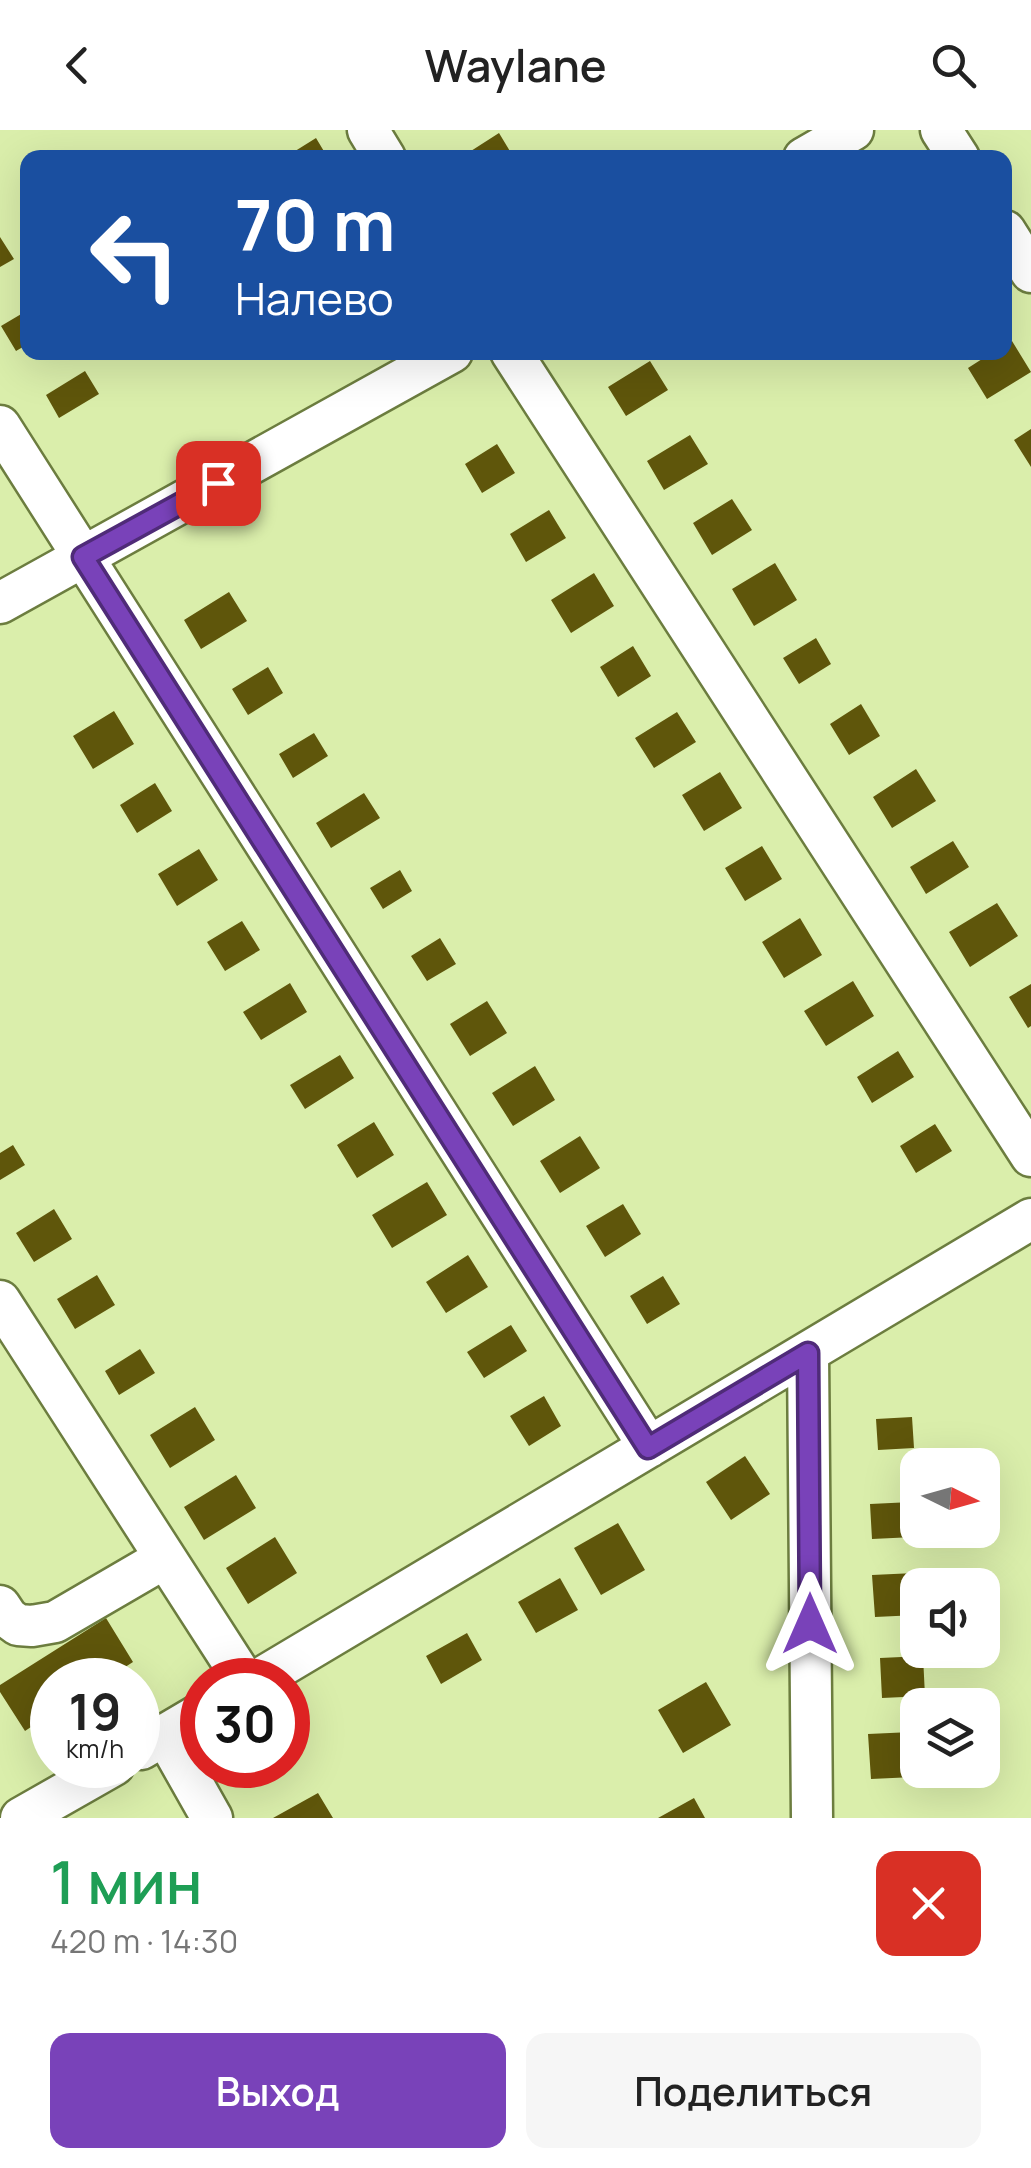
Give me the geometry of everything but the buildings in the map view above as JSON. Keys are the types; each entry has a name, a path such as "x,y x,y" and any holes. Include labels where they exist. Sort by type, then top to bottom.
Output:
{"street":[{"path":"818,150 854,130"},
{"path":"1012,241 1031,272"},
{"path":"0,603 438,360"},
{"path":"517,360 1031,1156"},
{"path":"0,426 648,1448"},
{"path":"295,1658 1031,1220"},
{"path":"0,1301 230,1658"},
{"path":"808,1353 812,1818"},
{"path":"0,1606 18,1624 55,1622 166,1558"},
{"path":"160,1754 212,1818"},
{"path":"21,1818 74,1788"}],"route":[{"path":"218,483 83,557 648,1448 808,1353 810,1624"}]}
